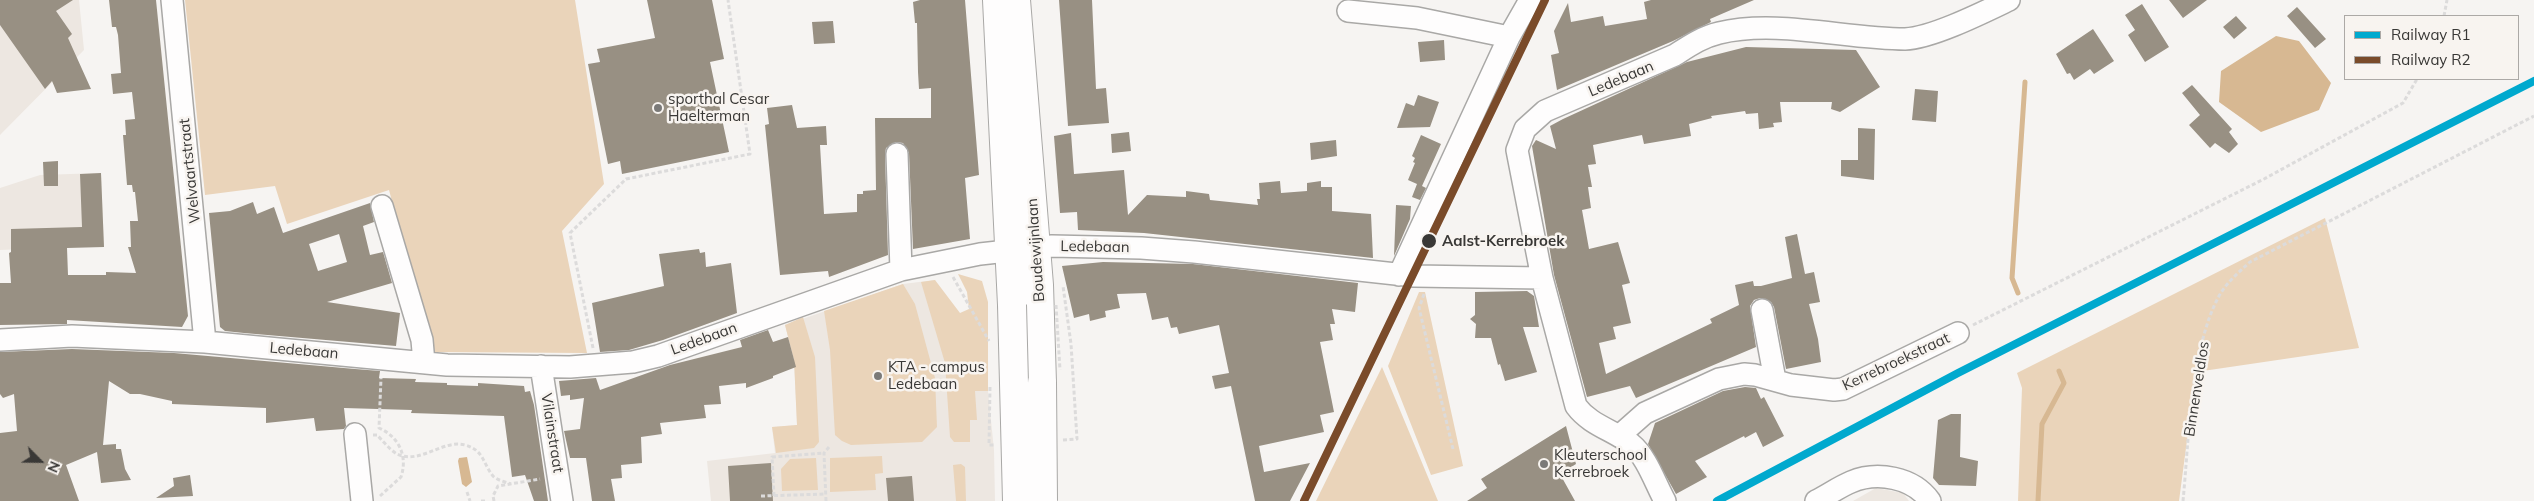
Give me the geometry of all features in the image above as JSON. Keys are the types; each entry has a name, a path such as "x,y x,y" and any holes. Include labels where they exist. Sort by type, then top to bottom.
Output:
{"main road":[{"name":"Boudewijnlaan","path":"997,0 1012,305 1017,501"},
{"name":"Boudewijnlaan","path":"1016,0 1040,305 1043,501"}],"street":[{"name":"Welvaartstraat","path":"172,0 205,342"},
{"path":"1399,275 1509,37 1530,0"},
{"name":"Ledebaan","path":"0,340 72,336 205,342 424,363 597,366 633,362 658,356 901,270 965,257 1056,246 1141,248 1429,277 1542,278 1517,150 1525,130 1545,111 1675,55 1693,43 1718,33 1753,28 1907,39 1950,26 2009,0"},
{"path":"1348,11 1417,18 1509,37"},
{"path":"897,154 901,270"},
{"path":"382,206 422,340 424,363"},
{"path":"1542,278 1576,406 1587,418 1632,445 1641,455 1665,501"},
{"path":"1762,310 1775,380"},
{"name":"Kerrebroekstraat","path":"1619,436 1645,413 1720,379 1744,374 1791,385 1834,390 1843,389 1958,333"},
{"name":"Vilainstraat","path":"541,366 562,501"},
{"path":"355,436 362,501"},
{"path":"1816,501 1852,481 1874,477 1907,481 1919,489 1930,501"}],"path":[{"path":"597,366 570,234 626,178 750,154 728,0"},
{"path":"2444,15 2447,0"},
{"path":"1958,333 2264,179 2403,102 2417,80"},
{"name":"Binnenveldlos","path":"2183,501 2192,399 2201,345 2219,296 2233,277 2250,262 2534,116"},
{"path":"1429,277 1419,308 1453,449"},
{"path":"377,435 380,428 381,359"},
{"path":"377,501 401,477 404,455 395,438 380,428"},
{"path":"355,436 377,435 396,454 404,455 424,455 455,445 468,446 483,457 493,475 511,484"},
{"path":"826,501 824,453 829,447"},
{"path":"774,496 772,457 824,453"},
{"path":"494,501 493,496 498,486 559,476"},
{"path":"468,492 470,501"},
{"path":"761,496 826,494"},
{"path":"481,501 486,501"}],"shaded area":[{"path":"0,0 79,0 84,50 0,135"},
{"path":"185,0 575,0 604,184 562,231 587,353 433,352 389,190 287,224 275,186 205,195"},
{"path":"2276,36 2299,41 2331,83 2319,110 2261,132 2219,102 2221,71"},
{"path":"101,173 104,246 0,250 0,188 40,175"},
{"path":"2325,218 2359,348 2196,372 2179,501 2018,501 2022,388 2017,373"},
{"path":"958,274 982,281 988,302 988,391 975,391 977,420 970,420 970,442 954,442 950,437 945,363 921,282 935,280 960,313 969,309 967,292"},
{"name":"KTA - campus Ledebaan","path":"935,280 975,391 988,391 994,450 995,501 711,501 707,461 775,453 772,427 797,425 794,360 785,325 903,284"},
{"path":"903,284 915,304 935,378 937,427 922,442 851,445 835,435 830,350 824,311"},
{"path":"1419,292 1425,292 1463,466 1431,475 1388,366"},
{"path":"803,317 815,357 819,442 814,448 776,453 772,427 797,425 794,360 785,325"},
{"path":"1382,367 1438,501 1316,501"},
{"path":"882,456 883,473 875,474 876,490 830,492 830,458"},
{"path":"467,457 472,482 466,487 462,484 458,461 459,458"},
{"path":"816,458 818,490 782,491 781,469 790,459"},
{"path":"961,464 965,467 966,501 956,501 953,465"},
{"path":"1876,488 1903,493 1909,501 1853,501"}],"building":[{"path":"0,0 73,0 56,11 72,34 68,38 91,89 57,93 52,81 45,89 0,25"},
{"path":"109,0 156,0 188,316 182,327 67,320 67,324 0,325 0,283 11,283 9,253 11,252 11,229 82,227 80,174 101,173 104,247 67,248 68,275 106,275 106,272 136,273 128,247 131,247 130,221 138,221 135,192 133,192 132,185 127,185 123,135 126,135 125,120 135,119 132,92 113,94 111,74 121,73 118,35 116,27 112,27"},
{"name":"sporthal Cesar Haelterman","path":"647,0 712,0 724,59 710,62 729,152 622,174 620,161 608,164 588,64 600,62 597,49 655,38"},
{"path":"920,0 965,0 979,175 965,178 970,239 913,249 909,153 903,143 896,142 886,148 885,154 888,255 829,277 828,271 780,275 765,125 769,124 767,108 792,105 797,128 826,126 827,145 820,145 824,214 857,212 857,194 863,194 863,191 876,190 875,118 931,118 931,88 919,89 917,23 915,23 913,2"},
{"path":"1059,0 1092,0 1096,89 1106,88 1109,123 1068,126"},
{"path":"1651,0 1754,0 1710,19 1711,22 1673,41 1557,90 1551,55 1559,53 1554,31 1568,3 1571,22 1603,16 1605,26 1647,19 1644,2"},
{"path":"2169,0 2207,0 2183,18"},
{"path":"2142,4 2169,47 2145,62 2128,35 2135,30 2125,15"},
{"path":"2297,7 2326,39 2315,48 2287,16"},
{"path":"2236,16 2247,28 2234,39 2223,27"},
{"path":"833,21 835,43 814,44 812,22"},
{"path":"2093,29 2114,61 2094,74 2090,69 2074,80 2070,73 2067,74 2056,54"},
{"path":"1444,40 1445,60 1420,62 1418,42"},
{"path":"1746,47 1856,50 1880,87 1840,112 1831,109 1832,102 1780,102 1782,122 1773,123 1774,127 1759,129 1758,113 1746,114 1745,111 1711,116 1712,118 1689,124 1691,136 1644,144 1642,135 1593,145 1596,164 1588,165 1592,187 1588,187 1591,208 1582,210 1589,249 1618,242 1630,283 1622,285 1631,323 1613,327 1616,339 1599,343 1606,374 1712,323 1710,319 1739,305 1735,285 1753,281 1754,286 1761,286 1792,278 1785,237 1797,234 1805,274 1814,272 1820,302 1809,304 1818,339 1821,362 1786,369 1774,307 1771,302 1760,298 1754,300 1750,306 1756,347 1636,398 1630,386 1587,397 1554,275 1532,146 1536,140 1556,149 1550,126 1563,119 1687,62"},
{"path":"2192,85 2232,129 2229,132 2238,144 2229,153 2215,143 2210,148 2189,125 2200,115 2182,93"},
{"path":"1915,89 1938,91 1936,122 1912,120"},
{"path":"1418,95 1439,102 1430,127 1397,128 1406,103 1414,106"},
{"path":"1858,128 1875,129 1874,180 1841,176 1841,160 1858,160"},
{"path":"1129,132 1131,151 1112,153 1111,134"},
{"path":"1071,133 1074,174 1124,170 1128,215 1147,195 1186,197 1186,191 1209,194 1210,200 1258,205 1257,199 1260,199 1259,183 1280,181 1281,193 1307,191 1307,183 1321,181 1321,187 1332,187 1332,211 1371,214 1373,258 1144,233 1078,230 1077,212 1060,213 1054,136"},
{"path":"1421,135 1441,144 1422,186 1426,188 1420,200 1412,197 1417,184 1408,180 1415,163 1413,162 1415,158 1412,156"},
{"path":"1336,140 1337,156 1311,160 1310,143"},
{"path":"58,161 58,186 44,186 43,162"},
{"path":"253,202 257,214 274,207 283,233 370,203 374,222 363,226 370,255 383,252 392,283 327,302 400,313 396,346 225,331 220,327 209,213 230,211","holes":["339,234 347,262 318,271 309,244"]},
{"path":"1396,205 1411,206 1410,219 1394,256"},
{"path":"699,249 700,253 705,252 706,267 731,263 737,313 663,340 629,350 600,352 592,303 664,286 659,254"},
{"path":"1103,262 1193,264 1358,283 1355,312 1332,309 1335,324 1330,324 1333,340 1320,342 1334,412 1320,415 1324,432 1259,446 1264,472 1310,463 1290,501 1255,501 1231,386 1215,389 1212,376 1229,373 1219,325 1179,334 1177,327 1171,328 1168,317 1152,320 1146,293 1117,294 1120,308 1105,311 1106,317 1090,321 1089,314 1074,318 1062,266"},
{"path":"1527,291 1534,296 1539,327 1523,327 1537,372 1505,381 1500,364 1498,365 1491,338 1475,338 1476,324 1470,319 1475,315 1475,292"},
{"path":"768,330 773,342 788,337 796,367 746,388 746,383 719,386 721,404 704,405 706,418 660,423 662,434 641,437 642,463 621,465 622,478 611,479 615,501 592,501 586,458 570,458 564,431 580,429 584,398 570,400 570,395 561,396 559,381 596,378 600,390 670,365 742,347 740,340"},
{"path":"72,349 174,353 380,371 379,378 416,379 415,382 447,383 447,385 478,386 478,383 524,386 525,392 530,391 534,405 548,501 534,501 525,475 512,477 504,416 411,413 412,410 344,408 346,426 344,429 316,431 314,418 266,423 266,408 172,404 172,401 140,394 130,394 109,381 103,445 116,444 116,449 121,449 125,469 131,480 101,483 97,452 66,465 79,501 0,501 0,433 17,431 14,394 3,398 0,394 0,352"},
{"path":"1745,387 1756,388 1761,399 1764,397 1784,436 1763,447 1756,432 1745,438 1744,436 1695,461 1707,477 1676,494 1648,444 1655,423 1723,391"},
{"path":"1951,414 1961,414 1960,457 1978,461 1976,486 1939,485 1933,478 1938,420"},
{"path":"1566,426 1576,464 1560,474 1575,501 1467,501 1487,488 1481,479"},
{"path":"771,463 773,501 730,501 728,466"},
{"path":"190,475 193,496 156,498 174,486 173,478"},
{"path":"912,476 914,501 888,501 886,478"}],"waterway":[{"path":"2018,293 2012,278 2025,82"},
{"path":"2038,501 2042,424 2064,383 2059,371"}],"railway":[{"path":"1304,501 1545,0"}],"rail line":[{"name":"R2","path":"1304,501 1545,0"},
{"name":"R1","path":"1717,501 1958,373 2534,81"}],"place":[{"name":"sporthal Cesar Haelterman","path":"658,108"},
{"name":"Aalst-Kerrebroek","path":"1429,241"},
{"name":"KTA - campus Ledebaan","path":"878,376"},
{"name":"Kleuterschool Kerrebroek","path":"1544,464"}]}
